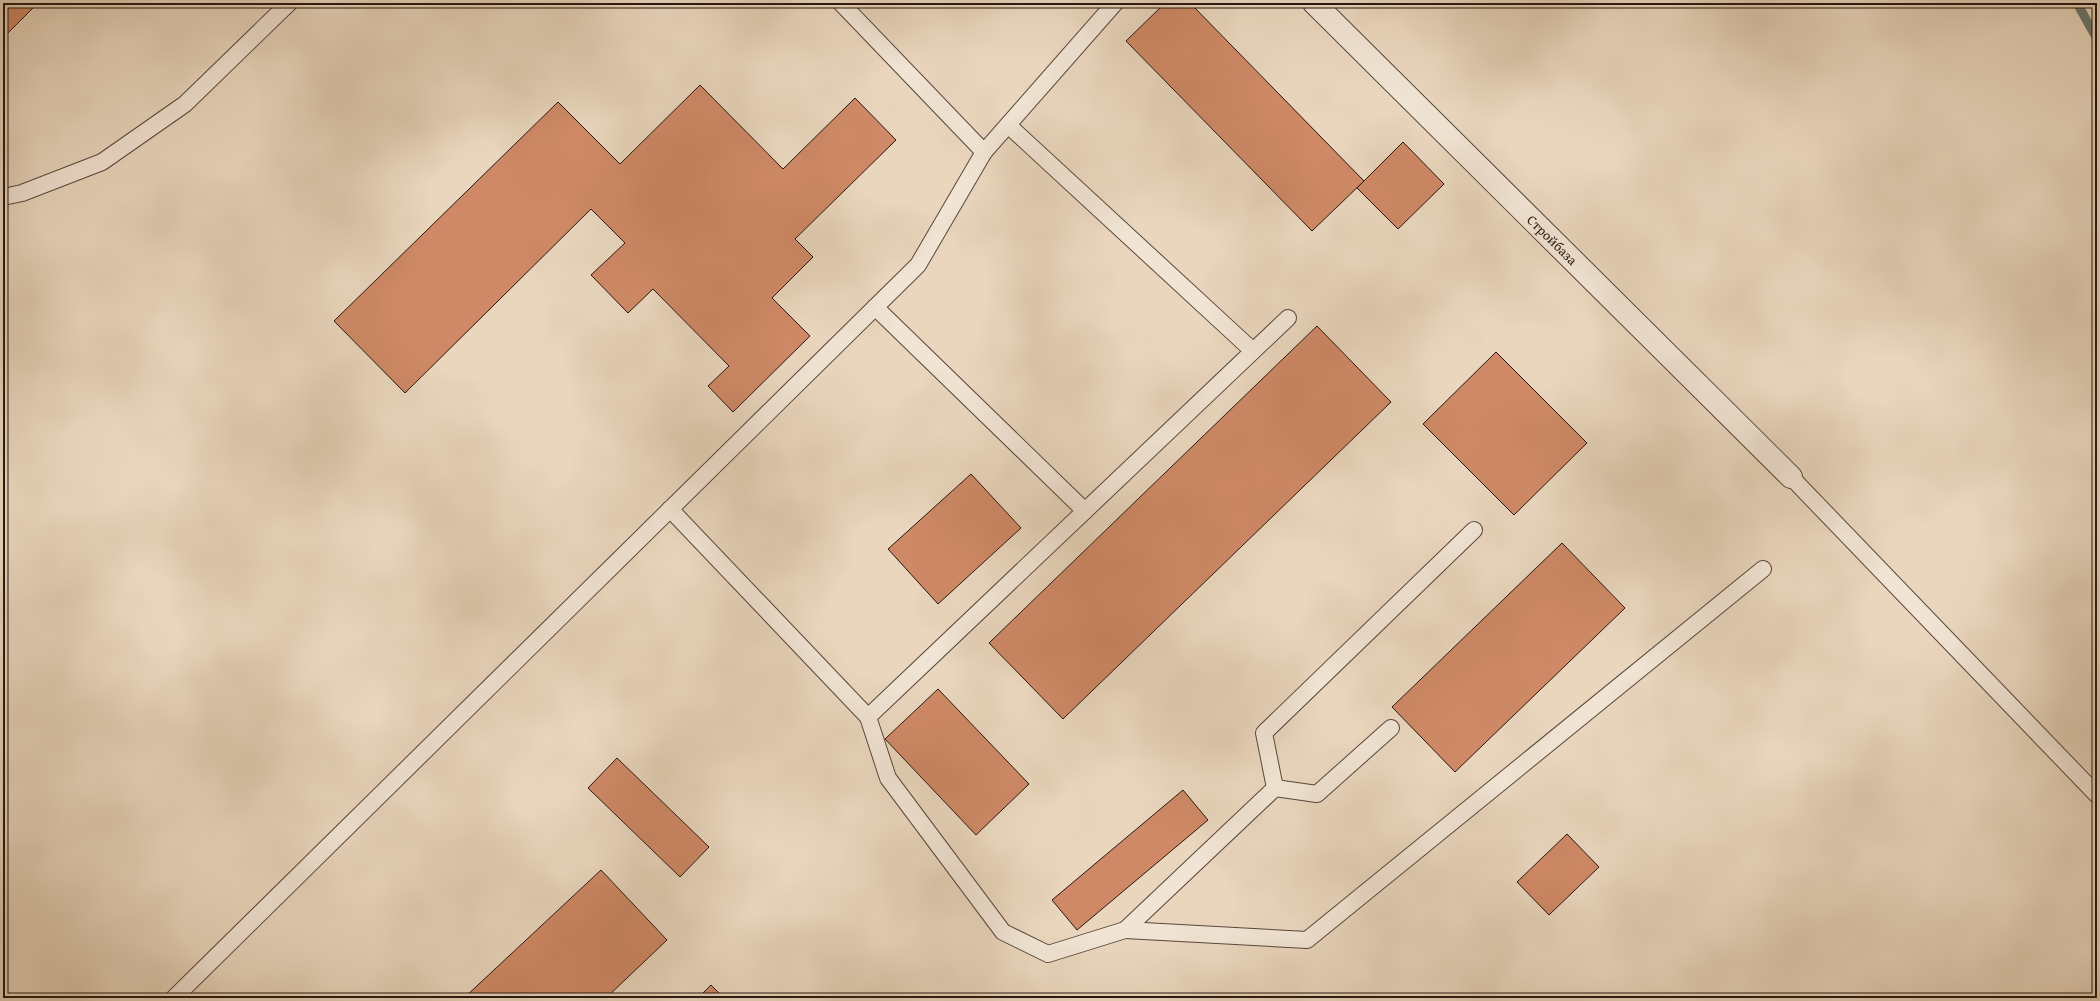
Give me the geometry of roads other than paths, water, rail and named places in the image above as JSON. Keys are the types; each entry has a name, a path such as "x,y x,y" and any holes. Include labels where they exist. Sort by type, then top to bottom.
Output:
{"street":[{"name":"Стройбаза","path":"1314,3 1791,477"}],"lane":[{"path":"3,197 22,193 102,162 185,104 289,3"},
{"path":"841,3 984,152"},
{"path":"174,998 918,265 984,152 1115,3"},
{"path":"1008,125 1253,351"},
{"path":"875,307 1085,511"},
{"path":"868,717 1288,318"},
{"path":"1791,477 2097,795"},
{"path":"670,508 868,717 888,778 1003,932 1048,954 1125,930 1307,940 1763,569"},
{"path":"1275,788 1264,733 1474,530"},
{"path":"1275,788 1317,794 1391,728"},
{"path":"1125,930 1275,788"}],"waterway":[{"path":"2077,3 2097,39"}]}
